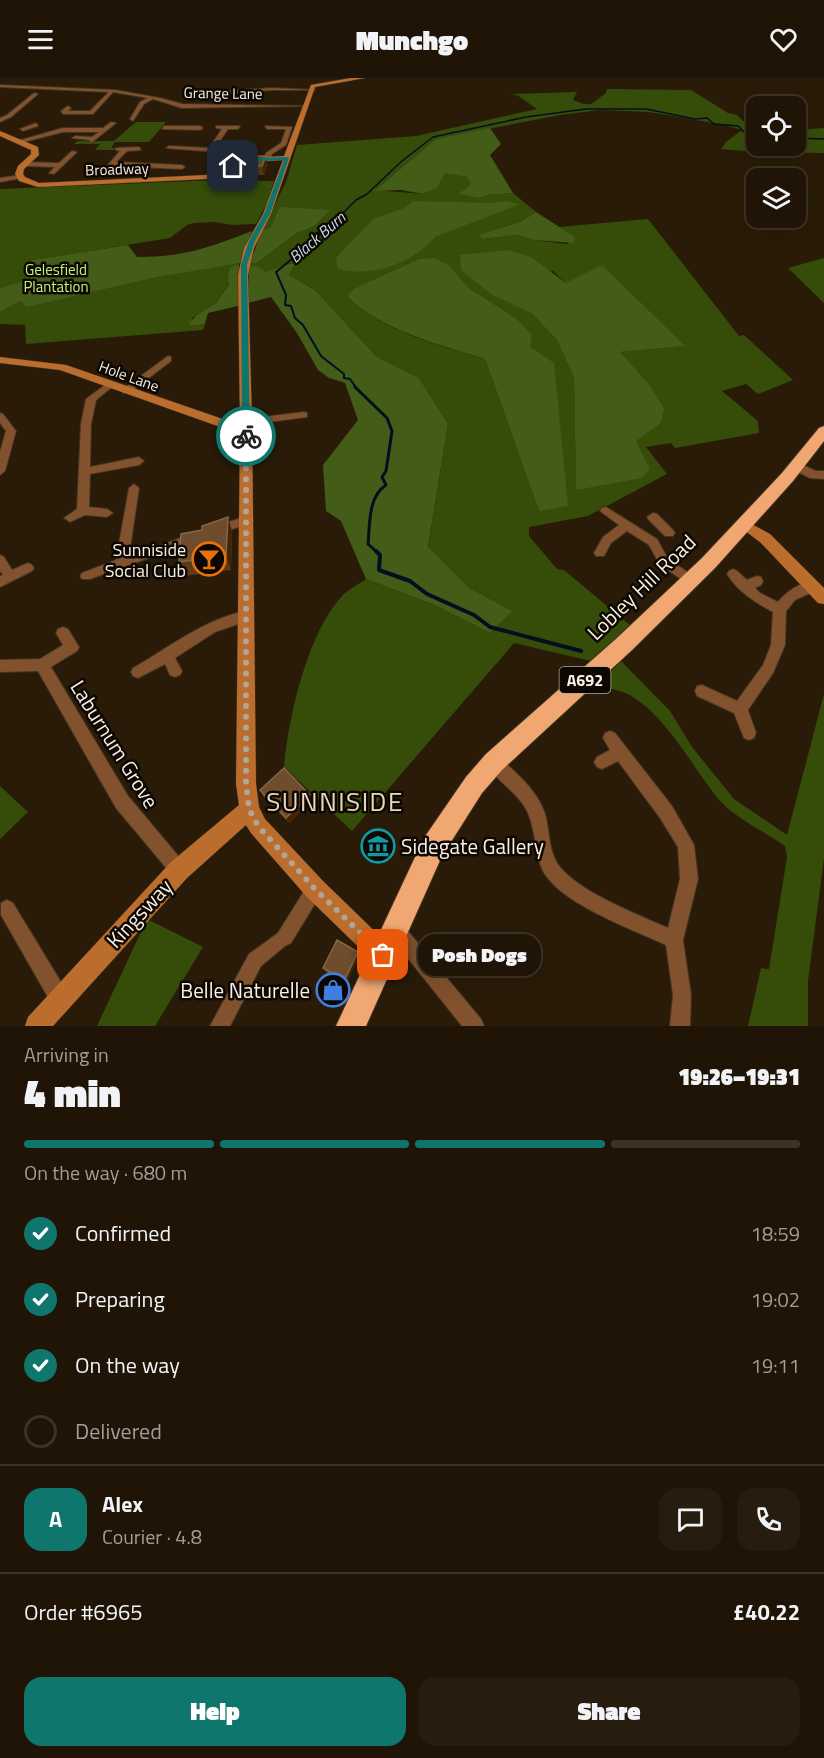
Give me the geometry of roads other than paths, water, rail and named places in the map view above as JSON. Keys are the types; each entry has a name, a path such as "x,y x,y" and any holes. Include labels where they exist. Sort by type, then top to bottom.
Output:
{"highway":[{"name":"Lobley Hill Road","path":"351,1026 433,848 474,785 494,762 635,636 691,580 744,525 824,431"}],"main road":[{"path":"313,88 362,78"},
{"path":"308,79 313,88"},
{"path":"313,88 267,214 252,241 244,265 247,520 246,784 249,809 258,826 315,889 390,943"},
{"path":"0,132 35,151 19,172 20,177"},
{"name":"Broadway","path":"20,177 31,183 44,185 139,182 207,177 245,162 268,158 287,158"},
{"name":"Hole Lane","path":"0,360 52,364 126,391 246,427"},
{"path":"744,525 765,538 824,598"},
{"name":"Kingsway","path":"37,1026 179,870 249,809"}],"street":[{"path":"89,81 95,78"},
{"path":"172,86 183,78 206,78"},
{"name":"Grange Lane","path":"0,86 112,91 164,99 182,106 269,109 305,106"},
{"path":"221,88 235,87 238,92"},
{"path":"66,99 75,88"},
{"path":"212,92 213,94 313,88"},
{"path":"68,108 63,112 93,112 112,91"},
{"path":"0,120 9,116 36,94"},
{"path":"133,119 142,103 152,98"},
{"path":"207,112 269,109"},
{"path":"75,138 93,140 112,123"},
{"path":"23,129 33,126 47,134"},
{"path":"264,135 268,126 289,127 284,144 269,153 268,158"},
{"path":"217,127 238,127"},
{"path":"212,148 226,127"},
{"path":"164,128 200,128"},
{"path":"174,136 179,128"},
{"path":"20,141 68,129 103,130"},
{"path":"169,149 212,148 236,153 245,162"},
{"path":"117,149 139,149"},
{"path":"125,149 111,167 150,165 182,167"},
{"path":"70,171 54,172 75,152"},
{"path":"25,164 61,165"},
{"path":"139,182 150,165"},
{"path":"0,180 20,177"},
{"path":"126,391 168,359"},
{"path":"83,511 86,424 91,399 109,385"},
{"path":"246,427 304,415"},
{"path":"0,471 11,431 2,421"},
{"path":"86,471 139,461"},
{"path":"796,466 814,475 824,475"},
{"path":"122,562 134,488"},
{"path":"70,518 83,511 107,513"},
{"path":"606,511 656,545 664,562 691,580"},
{"path":"86,576 247,520"},
{"path":"600,553 607,540 656,520 669,533"},
{"path":"0,560 5,579 28,568"},
{"path":"733,574 751,584 756,597 780,609"},
{"path":"740,709 768,669 778,645 780,609 791,596 813,586"},
{"path":"138,672 195,635 245,616"},
{"path":"0,666 42,665 72,647 63,633"},
{"path":"167,655 175,671"},
{"name":"Laburnum Grove","path":"42,665 122,802 179,870"},
{"path":"702,691 740,709 749,732"},
{"path":"602,762 616,745 666,812 686,845 688,879 674,940 682,995 680,1026"},
{"path":"494,762 532,803 537,814 542,849 553,873 568,888 674,940"},
{"path":"219,1026 255,960 281,939 315,889"},
{"path":"7,909 60,999"},
{"path":"390,943 474,1026"}],"waterway":[{"name":"Black Burn","path":"291,260 356,200 367,194 402,161 433,137 526,117 586,109 646,109 695,119 707,118 714,124 738,126 746,134"},
{"name":"Black Burn","path":"806,138 824,139"},
{"name":"Black Burn","path":"293,258 276,272 286,295 285,305 291,306 295,318 303,325 321,356 344,374 344,378 350,379 357,389"},
{"name":"Black Burn","path":"357,389 387,418 392,431 386,471 382,477 386,485 376,496 370,519 368,544 378,553"},
{"name":"Black Burn","path":"378,553 380,555 379,570 410,581 427,594 474,615 490,627 581,651"}],"place":[{"name":"Sunniside Social Club","path":"209,559"},
{"name":"Sidegate Gallery","path":"378,846"},
{"name":"Posh Dogs","path":"383,955"},
{"name":"Belle Naturelle","path":"333,990"}],"district":[{"name":"SUNNISIDE","path":"335,801"}],"park label":[{"name":"Gelesfield Plantation","path":"56,278"}]}
